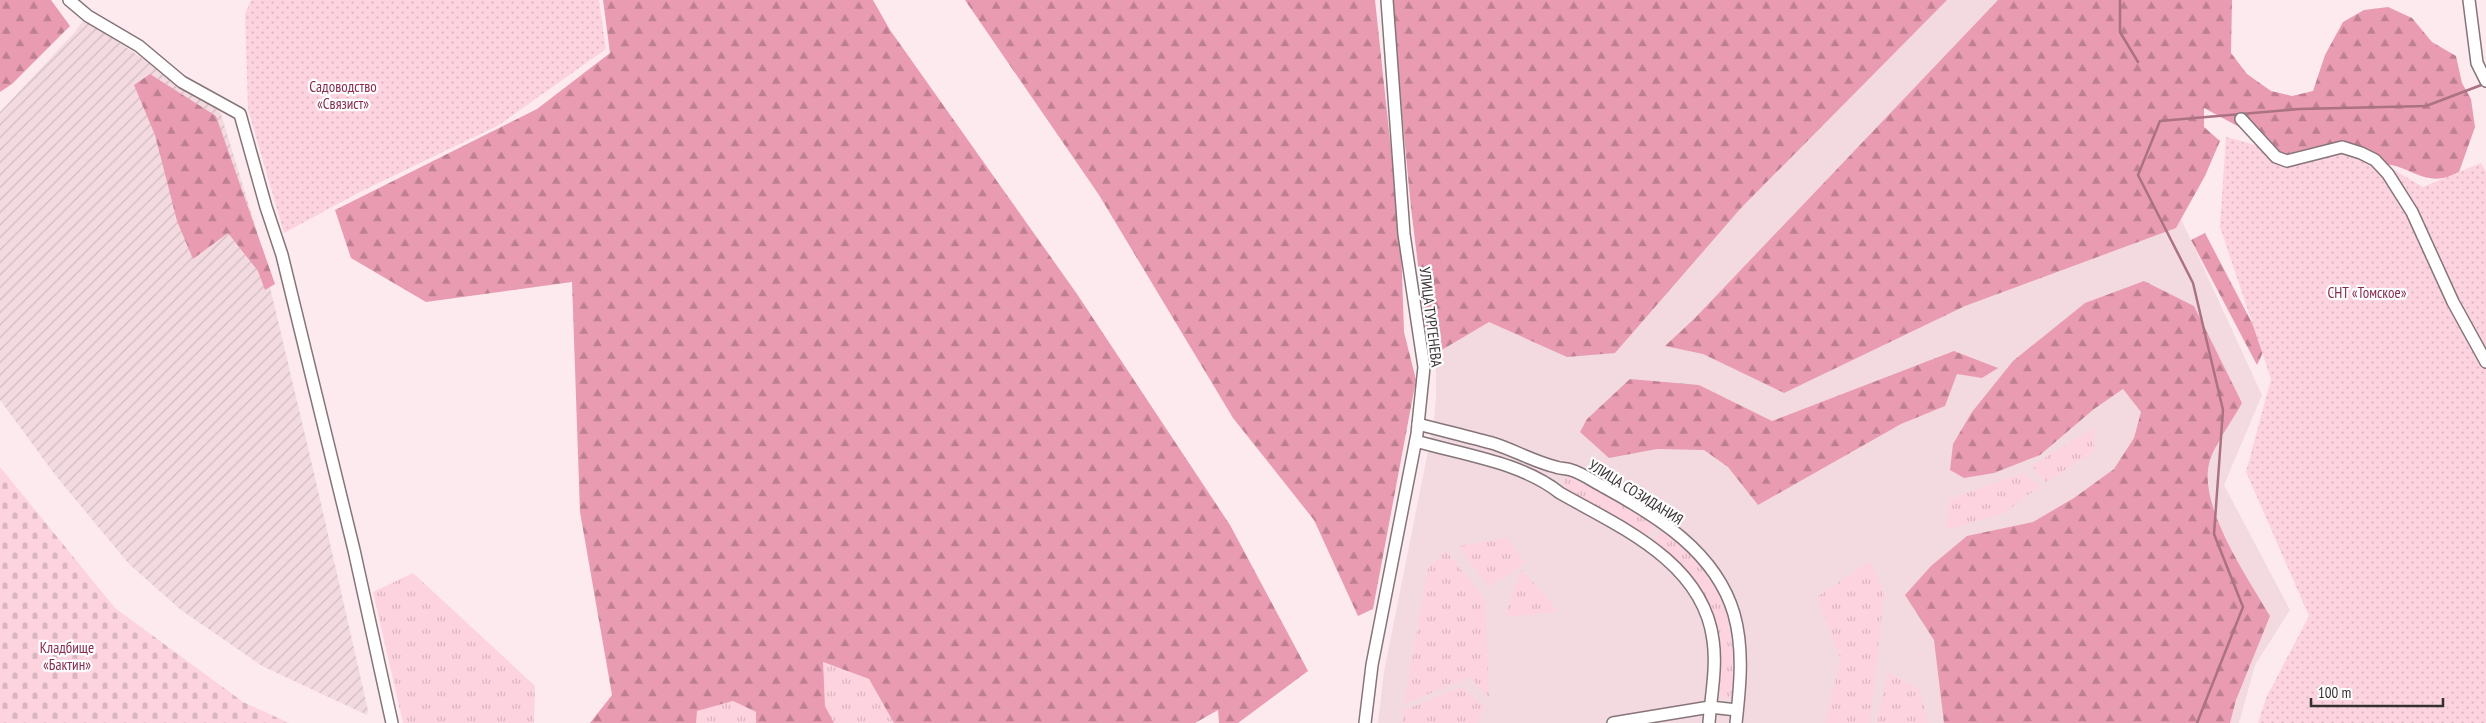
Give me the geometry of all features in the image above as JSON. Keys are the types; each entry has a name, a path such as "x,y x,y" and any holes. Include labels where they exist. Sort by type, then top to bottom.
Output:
{"street":[{"path":"69,0 88,16 139,46 182,82 240,114 266,208 285,265 354,550 392,723"},
{"name":"УЛИЦА ТУРГЕНЕВА","path":"1365,723 1372,665 1416,441 1424,367 1404,234 1387,0"},
{"path":"2469,0 2477,63 2486,81"},
{"path":"2241,119 2276,157 2287,161 2342,148 2361,153 2375,160 2388,174 2412,212 2453,302 2486,362"},
{"name":"УЛИЦА СОЗИДАНИЯ","path":"1418,424 1495,444 1556,467 1570,469 1618,494 1662,522 1703,558 1715,574 1728,598 1738,630 1740,666 1736,723"},
{"path":"1416,441 1527,473 1548,483 1560,493 1647,544 1668,559 1685,577 1702,604 1713,639 1714,666 1709,723"},
{"path":"1560,493 1557,486 1557,478 1562,472 1570,469"},
{"path":"1613,723 1710,707 1737,710"}],"shaded area":[{"path":"1408,0 2179,0 2181,219 2262,395 2224,485 2290,610 2255,665 2239,723 1378,723 1384,672 1434,421 1436,397 1436,369"},
{"path":"84,19 220,111 256,228 314,473 368,710 367,715 262,666 181,610 129,564 56,476 0,400 0,112 75,32"}],"green space":[{"path":"0,0 51,0 70,26 12,84 0,92"},
{"name":"Садоводство «Связист»","path":"251,0 599,0 606,49 499,125 360,192 284,233 248,109 245,14"},
{"path":"603,0 873,0 890,30 1077,294 1230,525 1308,671 1238,723 1219,723 1218,710 1195,723 894,723 869,679 823,662 825,706 834,723 756,723 756,712 733,701 697,711 696,723 590,723 612,695 580,512 572,282 426,302 351,258 335,210 537,109 610,53"},
{"path":"965,0 1375,0 1401,243 1404,332 1416,380 1373,609 1358,616 1314,520 1233,418 1099,195"},
{"path":"1391,0 1947,0 1741,208 1615,353 1567,357 1489,322 1440,351 1426,330 1411,208"},
{"path":"1998,0 2232,0 2231,53 2247,74 2271,91 2292,96 2313,91 2325,55 2343,22 2364,10 2388,7 2412,18 2432,42 2456,56 2462,83 2471,99 2475,127 2459,172 2436,179 2387,164 2280,156 2258,137 2204,108 2204,127 2220,141 2205,176 2176,228 1965,306 1784,393 1703,354 1665,346 1695,318"},
{"path":"150,74 216,116 275,284 265,290 258,271 228,233 193,259 177,221 155,135 134,85"},
{"name":"СНТ «Томское»","path":"2226,137 2294,156 2343,140 2423,187 2481,163 2486,172 2486,723 2258,723 2266,698 2309,616 2246,472 2271,379 2220,227"},
{"path":"2205,233 2265,348 2257,365 2191,240"},
{"path":"2144,281 2194,306 2242,403 2220,439 2210,460 2208,478 2210,498 2226,540 2270,616 2236,700 2230,723 1944,723 1934,640 1905,595 1931,566 1967,536 2033,522 2074,498 2114,469 2134,438 2141,412 2123,389 2094,409 2040,455 1994,473 1964,478 1950,470 1953,444 1972,412 2013,361 2085,303"},
{"path":"1954,351 1998,368 1982,378 1957,374 1945,406 1901,424 1758,505 1728,467 1704,450 1657,449 1609,458 1580,432 1587,419 1630,379 1699,385 1772,421"},
{"path":"2094,427 2094,451 2046,482 2032,466"},
{"name":"Кладбище «Бактин»","path":"0,467 115,608 243,702 289,723 0,723"},
{"path":"2023,473 2040,486 2004,513 1946,530 1950,499"},
{"path":"1568,476 1614,499 1654,524 1647,537 1564,487 1564,480"},
{"path":"1662,530 1679,544 1705,572 1722,601 1731,638 1734,670 1734,685 1729,698 1724,698 1720,695 1720,638 1712,609 1697,583 1677,561 1654,542"},
{"path":"1507,538 1525,563 1488,587 1459,546"},
{"path":"1446,551 1485,599 1489,698 1470,677 1404,704 1428,568"},
{"path":"1870,561 1884,593 1870,723 1825,723 1841,660 1817,597"},
{"path":"1521,570 1548,598 1558,612 1505,617"},
{"path":"413,573 535,686 534,723 403,723 373,592"},
{"path":"822,662 869,679 894,723 834,723 825,706"},
{"path":"1888,672 1920,690 1928,723 1877,723"},
{"path":"1462,687 1484,706 1478,723 1402,723 1404,710"},
{"path":"733,701 756,712 756,723 696,723 696,711"}],"waterway":[{"path":"2120,0 2120,32 2138,62"},
{"path":"2197,723 2243,607 2214,534 2223,410 2193,283 2138,175 2160,121 2299,109 2426,106 2484,84"}]}
